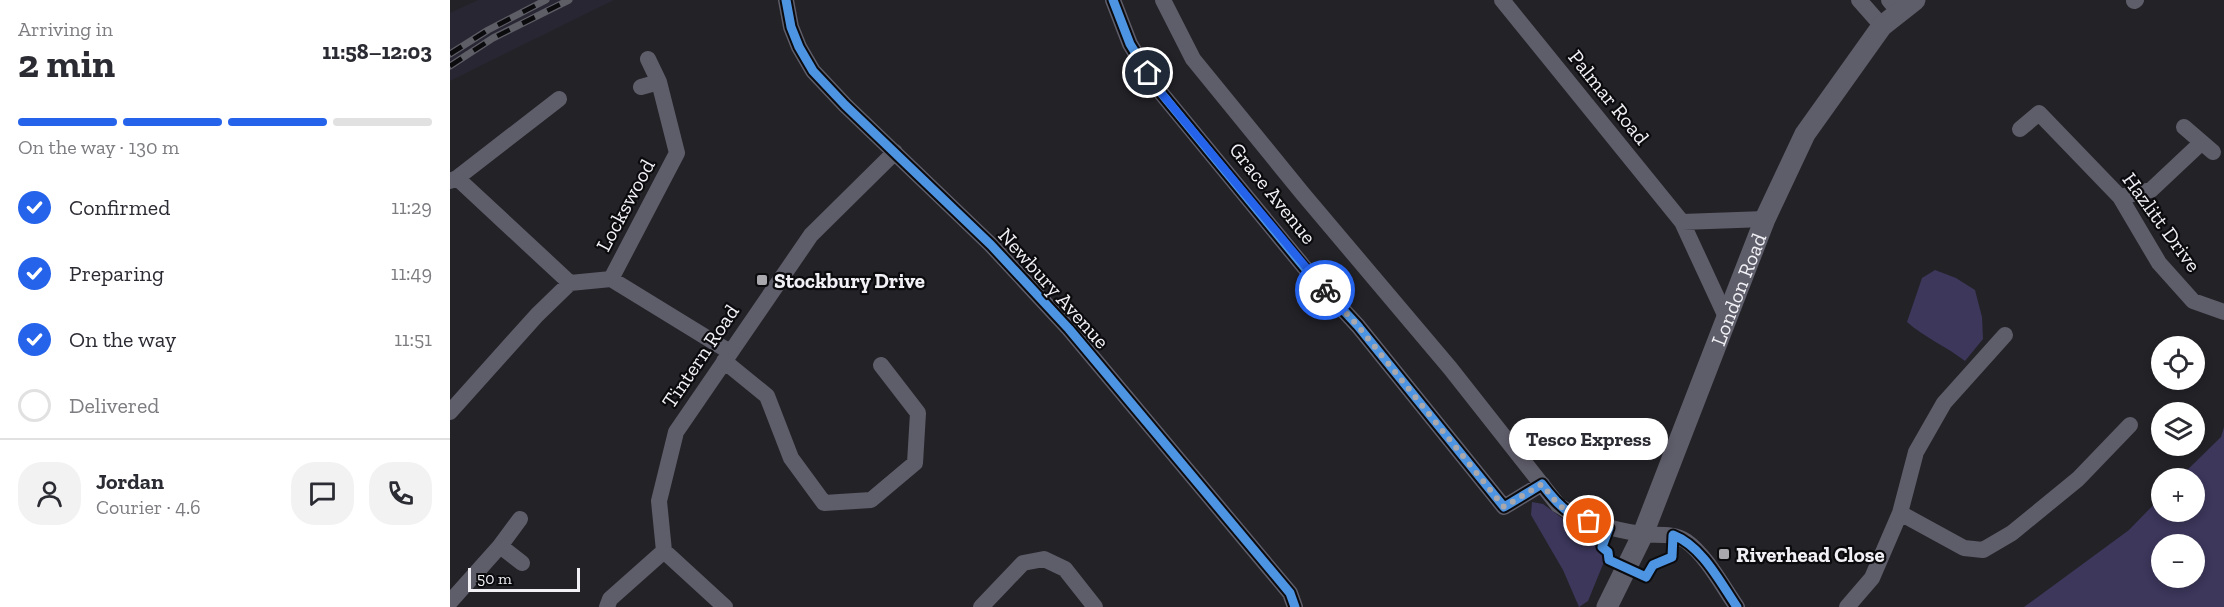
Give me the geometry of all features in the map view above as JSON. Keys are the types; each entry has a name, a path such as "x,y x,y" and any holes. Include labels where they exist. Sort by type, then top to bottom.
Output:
{"main road":[{"name":"London Road","path":"1607,607 1643,534 1765,219 1805,134 1882,26 1901,4"}],"street":[{"name":"Newbury Avenue","path":"786,0 791,27 813,71 991,244 1069,329 1290,593 1295,607"},
{"name":"Grace Avenue","path":"1113,0 1130,44 1157,88 1309,273 1358,326 1504,507 1542,484"},
{"name":"Grace Avenue","path":"1163,0 1193,59 1450,368 1558,506 1576,517 1610,528 1673,536 1684,540 1714,574 1737,607"},
{"name":"Palmar Road","path":"1502,0 1682,222 1726,317"},
{"path":"1859,0 1882,26"},
{"name":"Lockswood","path":"611,279 677,153 659,82 648,60"},
{"path":"641,87 659,82"},
{"path":"559,99 453,180 570,284"},
{"name":"Hazlitt Drive","path":"2020,129 2039,113 2120,197 2159,263 2193,301 2224,312"},
{"path":"2120,197 2151,190 2207,147 2184,127"},
{"name":"Tintern Road","path":"664,551 659,501 676,432 811,236 895,152"},
{"path":"1682,222 1765,219"},
{"path":"450,412 537,315 570,284 611,279 727,356 767,396 791,458 825,503 871,500 915,463 918,413 881,365"},
{"path":"1847,607 1872,578 1900,513 1916,452 1944,403 2005,335"},
{"path":"1900,513 1964,548 1983,550 2012,533 2078,479 2130,425"},
{"path":"450,602 500,546 520,519"},
{"path":"500,546 522,563"},
{"path":"607,607 610,598 664,551 724,607"},
{"path":"981,607 1023,563 1044,560 1065,569 1095,607"}],"shaded area":[{"path":"478,0 614,0 450,81 450,13"},
{"path":"1935,270 1956,278 1975,290 1982,317 1983,339 1965,361 1907,322 1922,278"},
{"path":"2224,427 2224,607 2024,607 2129,530 2151,507 2151,522 2205,522 2205,468 2189,468 2202,456 2205,456 2205,453 2221,437"},
{"path":"1532,502 1543,504 1608,552 1588,601 1579,607 1563,570 1531,515"}],"railway":[{"path":"450,54 488,30 546,0"},
{"path":"450,66 493,38 569,0"}],"cycle path":[{"path":"786,0 791,27 813,71 845,105 991,245 1069,329 1290,593 1295,607"},
{"path":"1113,0 1130,44 1157,88 1309,273 1358,326 1504,507 1542,484 1571,514 1609,528 1602,547 1608,552 1609,560 1646,577 1653,565 1672,557 1673,535 1693,547 1702,556 1737,607"}],"way so far":[{"path":"1325,290 1358,326 1504,507 1542,484 1558,506 1576,517 1589,521"}],"place":[{"name":"Stockbury Drive","path":"762,280"},
{"name":"Tesco Express","path":"1589,521"},
{"name":"Riverhead Close","path":"1724,554"}],"route":[{"path":"1148,73 1157,88 1325,290"}]}
